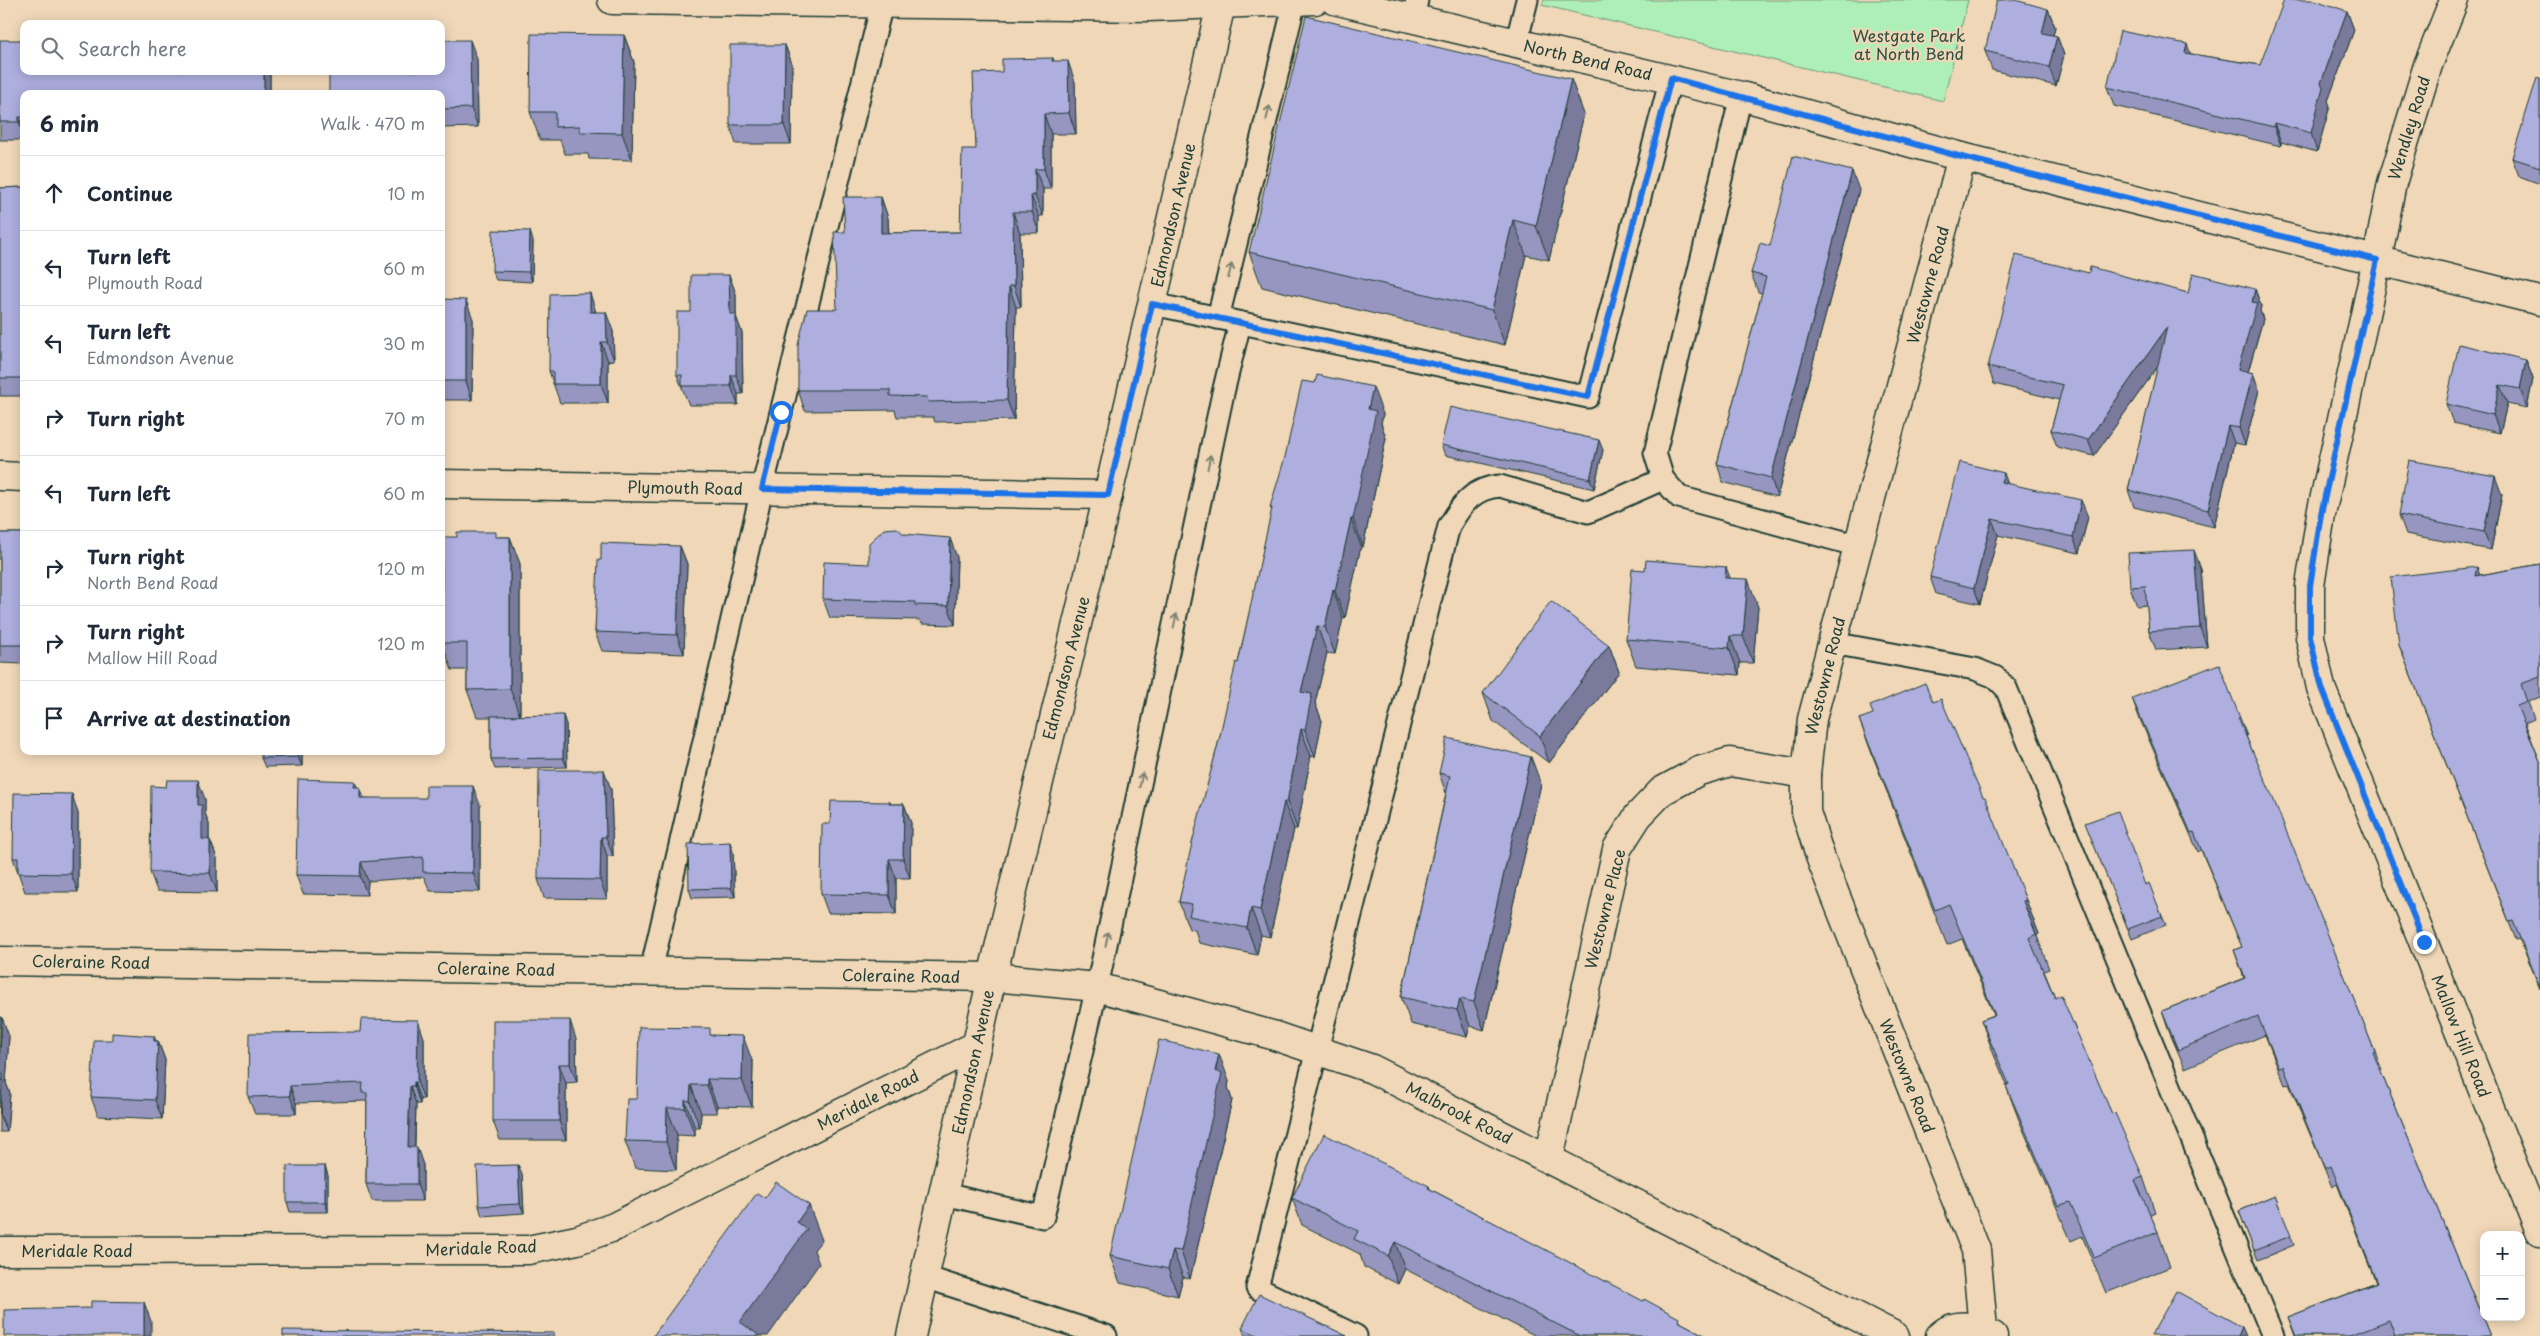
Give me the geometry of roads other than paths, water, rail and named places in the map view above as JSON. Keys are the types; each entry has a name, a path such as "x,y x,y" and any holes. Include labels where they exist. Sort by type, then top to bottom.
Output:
{"street":[{"path":"612,0 882,2 1149,7 1221,2 1315,0"},
{"name":"North Bend Road","path":"1334,0 1415,10 1516,44 1671,78 1962,157 2540,301"},
{"name":"Wendley Road","path":"2377,260 2392,183 2428,65 2454,0"},
{"name":"Edmondson Avenue","path":"911,1336 992,977 1108,495 1221,2"},
{"name":"Westowne Road","path":"1962,157 1812,719 1806,774 1806,812 1821,859 1976,1250 1988,1333"},
{"name":"Mallow Hill Road","path":"2377,260 2321,514 2310,586 2310,637 2322,688 2540,1232"},
{"path":"0,476 20,477"},
{"name":"Plymouth Road","path":"445,484 1108,495"},
{"name":"Westowne Place","path":"1549,1158 1617,849 1638,816 1662,791 1699,772 1730,762 1806,774"},
{"name":"Coleraine Road","path":"0,961 992,977"},
{"name":"Malbrook Road","path":"992,977 1097,987 1201,1014 1372,1069 1895,1336"},
{"name":"Meridale Road","path":"0,1251 528,1250 577,1240 614,1227 977,1045"},
{"path":"1940,1336 1945,1331 1964,1326 1988,1333"}],"lane":[{"path":"1516,44 1527,0"},
{"path":"1218,318 1295,1"},
{"path":"651,971 762,489 882,2"},
{"path":"1152,304 1588,397 1671,78"},
{"path":"1742,96 1655,453 1663,479 1679,497 1859,546"},
{"path":"944,1194 1043,1217 1097,987 1240,323"},
{"path":"1356,1336 1257,1288 1449,526 1471,495 1488,487 1500,486 1588,512 1663,479"},
{"path":"1832,643 1975,668 1995,677 2006,688 2273,1336"},
{"path":"925,1277 1106,1336"}],"park label":[{"name":"Westgate Park at North Bend","path":"1909,45"}]}
